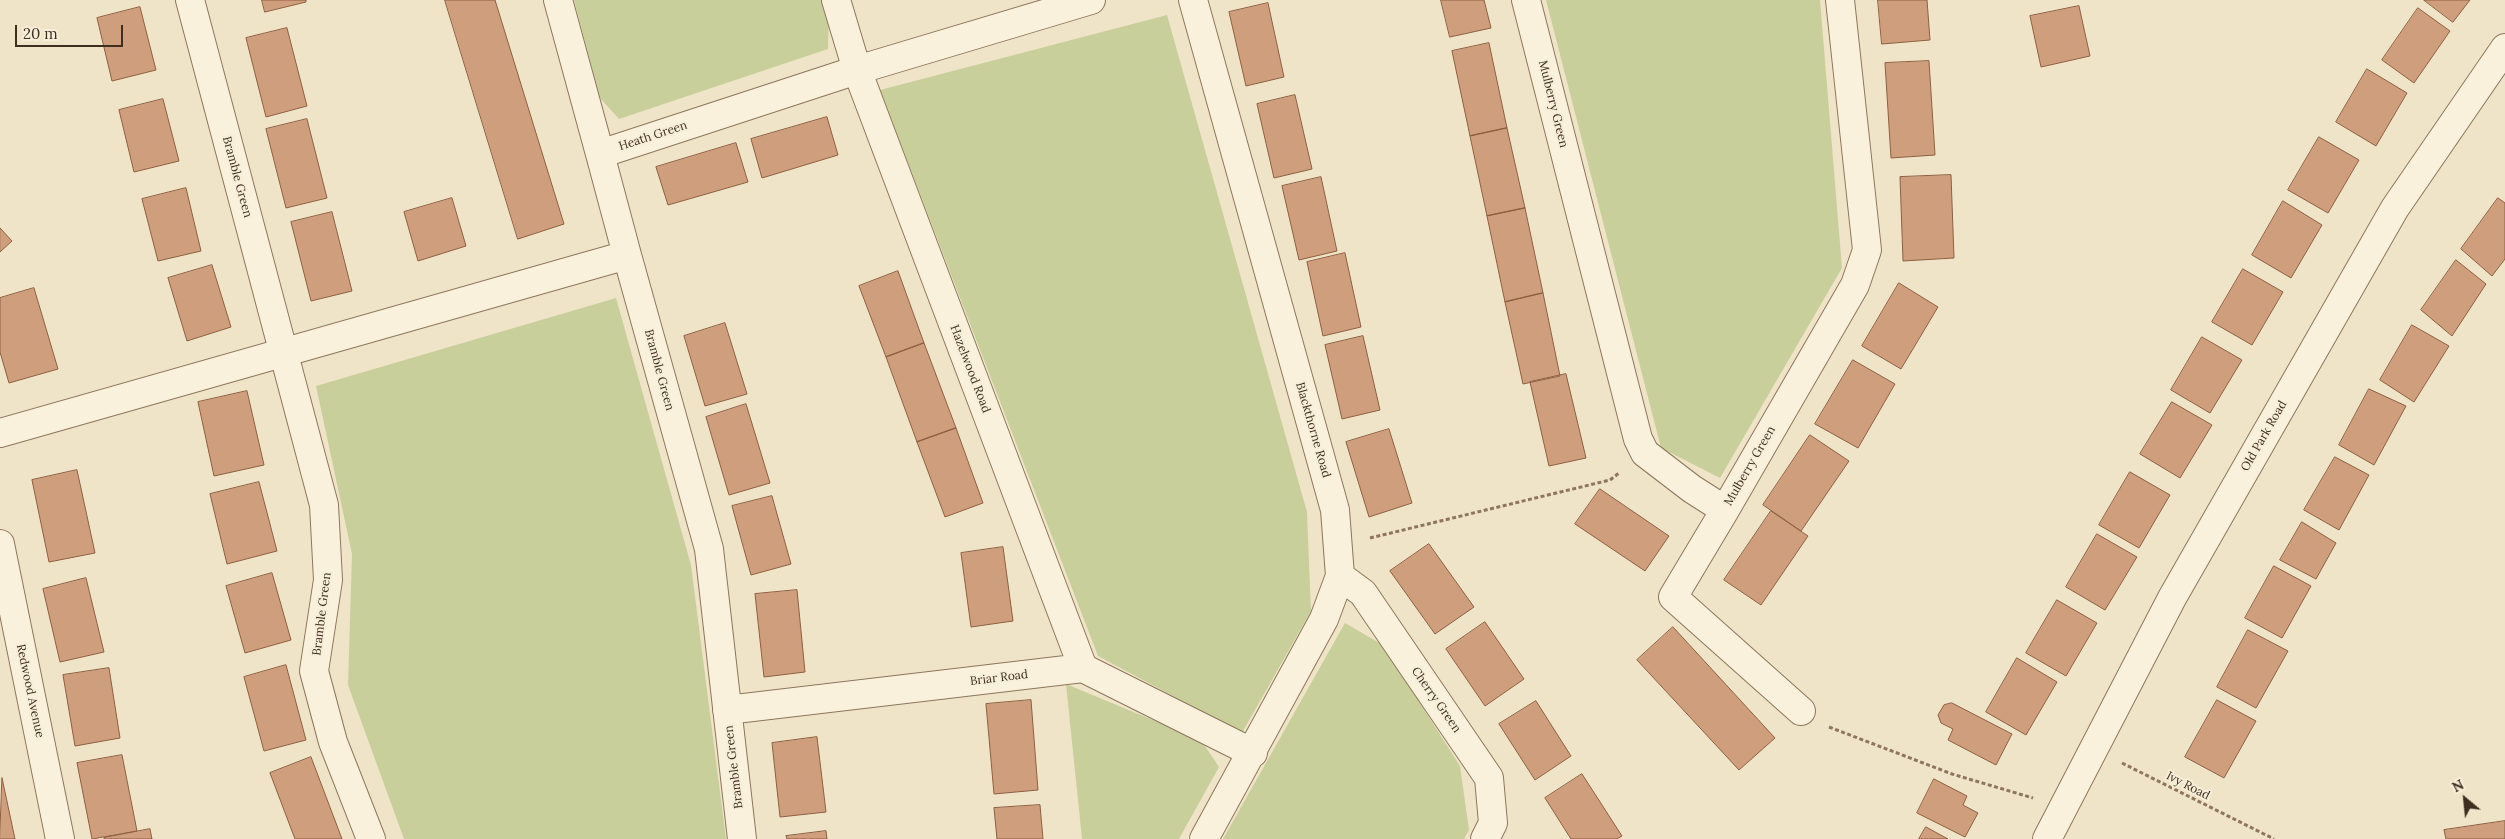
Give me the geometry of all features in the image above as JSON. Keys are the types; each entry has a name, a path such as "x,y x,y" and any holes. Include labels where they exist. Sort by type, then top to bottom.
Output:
{"street":[{"name":"Bramble Green","path":"190,0 324,505 328,580 314,671 333,742 371,839"},
{"path":"558,0 600,154"},
{"path":"836,0 857,70"},
{"name":"Heath Green","path":"600,154 857,70 1091,0"},
{"name":"Blackthorne Road","path":"1193,0 1335,510 1340,576 1324,619 1253,753 1204,839"},
{"name":"Mulberry Green","path":"1526,0 1638,439 1645,453 1725,510 1855,285 1867,250 1840,0"},
{"name":"Old Park Road","path":"2047,839 2095,750 2172,598 2396,208 2505,48"},
{"name":"Hazelwood Road","path":"857,70 1083,668"},
{"name":"Bramble Green","path":"600,154 709,549 742,839"},
{"path":"0,433 628,255"},
{"path":"1725,510 1673,597 1801,711"},
{"name":"Redwood Avenue","path":"0,544 60,839"},
{"name":"Cherry Green","path":"1340,576 1363,593 1489,778 1493,823 1485,839"},
{"path":"1083,668 1253,753"},
{"name":"Briar Road","path":"727,710 1083,668"}],"path":[{"path":"1338,546 1610,480 1645,453"},
{"path":"1801,711 1827,727 1952,774 2064,808"},
{"name":"Ivy Road","path":"2095,750 2274,839"}],"green space":[{"path":"574,0 826,0 829,11 828,49 619,119 600,98"},
{"path":"1546,0 1820,0 1842,268 1720,478 1661,448"},
{"path":"1167,15 1307,512 1311,611 1242,733 1098,656 880,90"},
{"path":"616,298 691,565 726,839 404,839 348,685 352,554 316,386"},
{"path":"1345,623 1383,645 1460,766 1469,830 1464,839 1223,839"},
{"path":"1066,684 1201,740 1219,767 1179,839 1082,839"}],"building":[{"path":"262,0 306,0 306,2 265,12"},
{"path":"445,0 495,0 564,224 518,239"},
{"path":"1441,0 1484,0 1491,28 1450,37"},
{"path":"1878,0 1927,0 1930,40 1882,44"},
{"path":"2424,0 2470,0 2453,22"},
{"path":"1268,3 1284,77 1246,86 1229,12"},
{"path":"2079,6 2090,56 2041,67 2030,16"},
{"path":"140,7 156,70 112,81 97,18"},
{"path":"2418,8 2450,31 2414,83 2382,60"},
{"path":"287,28 307,106 266,117 246,38"},
{"path":"1489,43 1507,128 1470,136 1452,51"},
{"path":"1929,61 1935,155 1891,158 1885,63"},
{"path":"2367,69 2407,93 2376,146 2336,122"},
{"path":"1295,95 1312,169 1274,178 1257,104"},
{"path":"163,99 179,161 134,172 119,110"},
{"path":"827,117 838,155 762,178 751,139"},
{"path":"307,119 327,198 286,208 266,129"},
{"path":"1507,128 1525,208 1487,216 1470,136"},
{"path":"2319,137 2359,160 2328,213 2288,190"},
{"path":"736,143 748,182 668,205 656,167"},
{"path":"1951,175 1954,258 1903,261 1900,177"},
{"path":"1321,177 1337,251 1299,260 1282,186"},
{"path":"186,188 201,251 158,261 142,199"},
{"path":"452,198 466,246 418,261 404,212"},
{"path":"2498,198 2505,203 2505,259 2492,276 2461,249"},
{"path":"2283,201 2322,225 2291,278 2252,255"},
{"path":"1525,208 1543,293 1505,302 1487,216"},
{"path":"332,212 352,291 311,301 291,222"},
{"path":"0,228 12,241 0,252"},
{"path":"1345,253 1361,327 1323,336 1307,262"},
{"path":"2456,260 2486,284 2452,336 2421,310"},
{"path":"212,265 231,327 187,341 168,278"},
{"path":"2243,269 2283,292 2252,345 2212,322"},
{"path":"898,271 924,343 886,357 859,286"},
{"path":"1899,283 1938,307 1901,369 1862,346"},
{"path":"34,288 58,369 9,383 0,352 0,298"},
{"path":"1543,293 1560,376 1523,384 1505,302"},
{"path":"725,323 747,394 705,406 684,336"},
{"path":"2412,325 2449,346 2414,402 2380,380"},
{"path":"1363,336 1380,410 1342,419 1325,345"},
{"path":"2202,337 2242,360 2210,413 2171,390"},
{"path":"924,343 956,428 917,442 886,357"},
{"path":"1853,360 1895,384 1858,448 1815,424"},
{"path":"1566,374 1586,458 1549,466 1530,382"},
{"path":"2369,389 2406,406 2374,465 2339,445"},
{"path":"247,391 264,465 214,476 198,402"},
{"path":"2172,402 2212,425 2180,478 2140,454"},
{"path":"746,404 770,483 729,495 706,417"},
{"path":"956,428 983,503 945,517 917,442"},
{"path":"1389,429 1412,503 1369,517 1346,442"},
{"path":"1810,435 1849,461 1801,531 1763,505"},
{"path":"2335,457 2369,475 2339,530 2304,510"},
{"path":"77,470 95,553 49,562 32,480"},
{"path":"2130,472 2170,495 2139,548 2099,525"},
{"path":"259,482 277,551 227,564 210,494"},
{"path":"1600,489 1669,536 1645,571 1575,524"},
{"path":"772,496 791,564 751,575 732,506"},
{"path":"1771,511 1808,536 1761,605 1724,580"},
{"path":"2302,522 2336,543 2316,579 2280,560"},
{"path":"2097,534 2137,557 2105,610 2066,587"},
{"path":"1429,544 1474,607 1435,634 1390,571"},
{"path":"1003,547 1013,621 971,627 961,553"},
{"path":"2274,566 2311,586 2282,638 2245,618"},
{"path":"272,573 291,640 245,653 226,586"},
{"path":"86,578 104,652 60,662 43,589"},
{"path":"797,590 805,672 764,677 755,594"},
{"path":"2057,600 2097,623 2066,676 2026,653"},
{"path":"1485,622 1524,679 1485,706 1446,649"},
{"path":"1673,627 1775,738 1739,770 1637,660"},
{"path":"2248,630 2288,651 2256,708 2217,687"},
{"path":"2017,658 2057,682 2026,735 1986,712"},
{"path":"286,665 306,740 264,751 244,677"},
{"path":"109,668 120,738 75,746 63,675"},
{"path":"1031,700 1038,790 994,794 986,704"},
{"path":"2217,700 2256,721 2224,778 2185,757"},
{"path":"1536,701 1571,756 1535,780 1499,724"},
{"path":"1952,703 2012,734 1996,765 1948,740 1953,729 1941,723 1938,715 1944,705"},
{"path":"817,737 826,812 780,817 772,743"},
{"path":"122,755 137,831 92,839 77,763"},
{"path":"311,757 342,839 295,839 270,773"},
{"path":"1582,774 1622,836 1617,839 1571,839 1545,798"},
{"path":"2,778 15,839 0,839"},
{"path":"1934,779 1967,796 1963,805 1978,813 1965,837 1917,813"},
{"path":"1040,805 1043,839 997,839 994,808"},
{"path":"2505,821 2505,839 2446,839 2444,830"},
{"path":"1926,827 1948,839 1919,839"},
{"path":"150,829 152,839 104,839 104,838"},
{"path":"826,831 827,839 787,839 786,836"}]}
